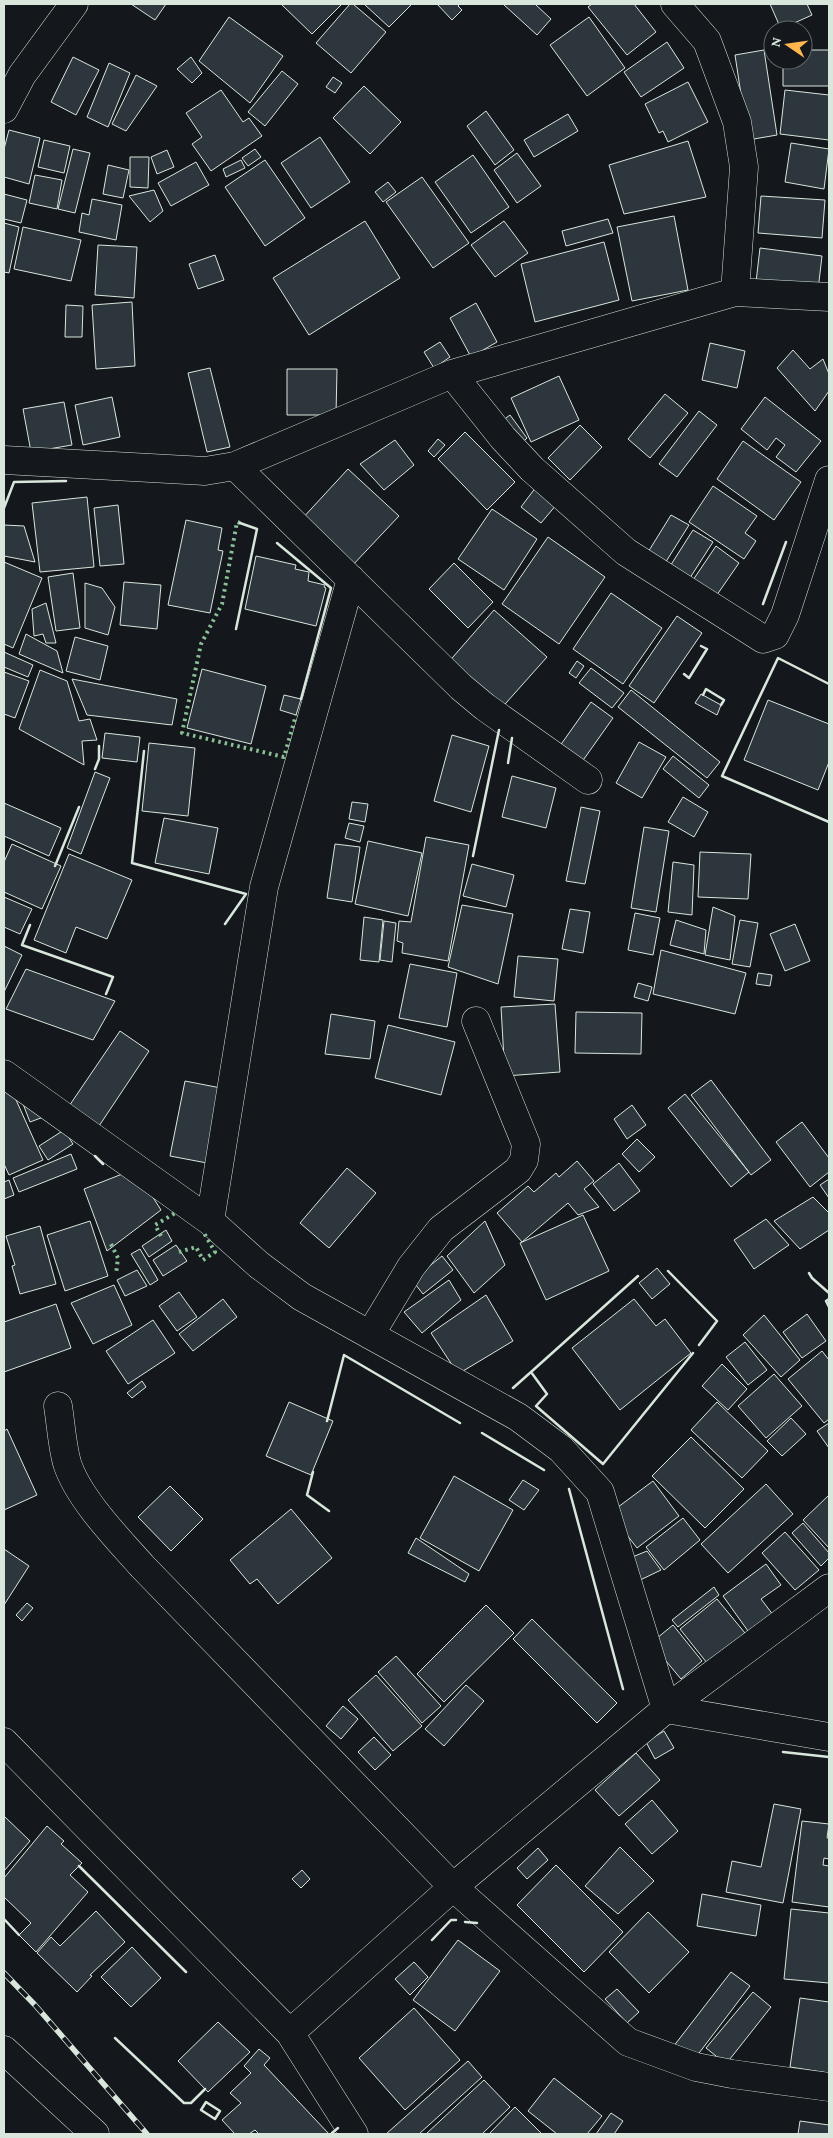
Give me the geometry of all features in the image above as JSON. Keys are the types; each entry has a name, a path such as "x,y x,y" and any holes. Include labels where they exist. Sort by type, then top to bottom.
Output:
{"street":[{"path":"4,109 22,75 74,4"},
{"path":"675,4 707,41 737,122 744,167 735,292"},
{"path":"4,460 205,471 235,466 452,374 735,292 829,297"},
{"path":"452,374 503,438 532,469 626,552 763,639 775,635 785,615 829,480"},
{"path":"235,466 461,687 485,707 588,780"},
{"path":"210,1221 264,887 351,579"},
{"path":"370,1335 412,1267 441,1229 518,1170 524,1160 526,1144 476,1021"},
{"path":"4,1074 210,1221 259,1265 302,1297 518,1417 561,1449 600,1492 666,1709"},
{"path":"58,1406 67,1464 79,1488 103,1521 170,1595 452,1887 628,2042 696,2067 732,2074 829,2087"},
{"path":"290,2033 452,1887 666,1709 829,1588"},
{"path":"666,1709 829,1736"},
{"path":"4,1742 290,2033 354,2134"},
{"path":"4,2050 96,2134"}],"building":[{"path":"131,4 166,4 155,20"},
{"path":"281,4 342,4 312,34"},
{"path":"350,4 353,4 386,32 351,73 316,43"},
{"path":"364,4 412,4 389,27"},
{"path":"437,4 460,4 458,6 462,10 452,20"},
{"path":"503,4 535,4 551,19 537,35"},
{"path":"592,4 634,4 656,32 627,55 588,7"},
{"path":"770,4 807,4 812,15 801,20 777,20"},
{"path":"229,17 283,56 250,103 199,61"},
{"path":"589,17 625,68 587,96 550,45"},
{"path":"667,42 684,68 641,97 624,72"},
{"path":"763,50 763,70 767,70 777,135 748,140 735,55"},
{"path":"813,50 829,50 829,86 783,86 783,70 813,70"},
{"path":"73,57 99,70 76,115 51,102"},
{"path":"191,57 202,73 192,83 177,69"},
{"path":"109,63 130,73 108,127 87,117"},
{"path":"282,71 298,84 265,126 248,112"},
{"path":"136,75 157,86 126,131 112,124"},
{"path":"333,77 342,83 335,93 326,87"},
{"path":"688,82 708,122 668,142 663,131 659,133 645,104"},
{"path":"364,86 401,122 370,154 333,118"},
{"path":"221,90 243,122 249,118 262,136 211,171 192,144 202,137 186,113"},
{"path":"785,90 829,95 829,140 780,134"},
{"path":"486,111 514,150 495,165 467,126"},
{"path":"568,114 578,131 534,157 524,140"},
{"path":"9,130 40,138 29,184 4,177 4,149"},
{"path":"320,137 350,182 311,208 281,163"},
{"path":"44,140 70,146 64,173 38,167"},
{"path":"688,141 706,197 624,214 609,165"},
{"path":"791,143 829,149 824,189 785,182"},
{"path":"73,149 90,153 75,213 58,209"},
{"path":"255,149 261,157 248,166 242,158"},
{"path":"167,150 174,167 157,174 151,157"},
{"path":"517,153 541,186 517,203 494,170"},
{"path":"473,155 509,207 471,233 435,182"},
{"path":"130,157 149,157 148,188 130,187"},
{"path":"241,160 245,168 226,177 223,169"},
{"path":"265,160 305,218 265,246 225,187"},
{"path":"196,162 209,185 171,206 158,183"},
{"path":"108,165 129,170 123,198 103,194"},
{"path":"35,175 62,180 57,209 29,203"},
{"path":"422,177 469,243 433,268 386,202"},
{"path":"388,182 396,192 383,202 375,192"},
{"path":"154,190 163,211 150,222 129,196"},
{"path":"4,194 27,200 21,223 4,219"},
{"path":"761,196 825,200 822,238 758,233"},
{"path":"92,199 122,205 116,240 79,232 82,213 89,215"},
{"path":"674,216 688,290 632,301 617,227"},
{"path":"608,219 613,233 566,246 562,231"},
{"path":"365,221 400,278 309,335 273,278"},
{"path":"504,221 528,253 495,277 471,245"},
{"path":"4,223 19,227 9,273 4,272"},
{"path":"23,227 81,240 71,281 14,269"},
{"path":"604,242 619,300 535,322 521,264"},
{"path":"98,245 137,247 134,298 95,295"},
{"path":"760,248 822,256 818,290 756,282"},
{"path":"215,255 224,280 198,289 189,264"},
{"path":"132,302 135,366 96,369 92,305"},
{"path":"476,303 497,342 471,357 450,318"},
{"path":"66,305 83,306 82,337 65,337"},
{"path":"440,342 450,357 434,368 424,352"},
{"path":"710,343 745,351 737,388 702,380"},
{"path":"793,350 810,369 823,359 829,374 829,391 815,411 777,368"},
{"path":"210,368 230,447 207,452 188,373"},
{"path":"287,369 337,369 336,415 287,415"},
{"path":"559,376 579,420 531,442 511,398"},
{"path":"665,394 688,413 650,458 628,439"},
{"path":"112,397 120,437 83,445 75,405"},
{"path":"765,397 821,441 796,472 776,457 785,445 776,438 767,450 741,429"},
{"path":"64,402 72,445 31,452 23,409"},
{"path":"699,411 717,425 677,477 659,464"},
{"path":"510,415 527,438 518,447 498,424"},
{"path":"580,425 602,447 570,480 548,458"},
{"path":"465,432 515,482 487,510 438,459"},
{"path":"438,439 445,445 434,457 428,451"},
{"path":"395,440 414,465 384,490 360,464"},
{"path":"743,441 801,482 774,520 717,479"},
{"path":"348,469 399,516 350,568 300,521"},
{"path":"713,486 757,516 745,533 756,541 744,559 689,522"},
{"path":"536,487 557,504 541,523 521,507"},
{"path":"87,497 94,567 40,572 32,503"},
{"path":"118,505 124,564 100,566 94,508"},
{"path":"492,509 537,539 504,590 458,559"},
{"path":"671,515 689,525 662,568 645,557"},
{"path":"186,520 222,528 218,550 223,551 210,613 168,605"},
{"path":"4,525 24,526 35,562 4,556"},
{"path":"693,530 713,542 686,584 667,571"},
{"path":"548,537 605,577 559,644 502,604"},
{"path":"716,546 739,563 712,602 689,586"},
{"path":"256,556 296,565 295,569 309,572 308,581 325,585 324,587 326,588 316,626 245,609"},
{"path":"4,562 42,578 13,648 4,644"},
{"path":"454,563 493,602 468,628 429,589"},
{"path":"73,573 80,628 56,631 48,577"},
{"path":"124,582 161,585 157,629 120,625"},
{"path":"85,583 102,588 115,607 108,635 85,628"},
{"path":"611,593 662,628 623,684 573,649"},
{"path":"46,603 56,643 46,643 43,634 34,636 32,609"},
{"path":"494,610 547,657 498,712 446,665"},
{"path":"677,616 702,633 654,703 629,686"},
{"path":"26,634 57,651 63,673 19,654"},
{"path":"75,637 108,646 100,680 66,671"},
{"path":"4,652 33,665 28,677 4,667"},
{"path":"577,661 584,666 576,678 569,673"},
{"path":"591,668 624,693 612,708 579,683"},
{"path":"202,669 266,686 251,744 187,728"},
{"path":"40,670 67,681 79,721 90,719 97,740 82,741 84,765 19,729"},
{"path":"4,672 29,681 15,718 4,714"},
{"path":"72,679 177,699 172,725 87,715"},
{"path":"631,690 720,762 707,778 618,707"},
{"path":"701,694 721,705 717,715 695,703"},
{"path":"284,695 301,699 296,715 280,710"},
{"path":"768,700 829,724 829,762 818,790 744,760"},
{"path":"591,702 613,718 579,766 557,750"},
{"path":"105,733 140,737 137,762 102,758"},
{"path":"452,735 489,746 471,812 434,801"},
{"path":"639,742 666,757 642,798 616,783"},
{"path":"149,743 195,748 188,816 142,811"},
{"path":"673,756 709,785 699,798 663,769"},
{"path":"95,772 110,778 81,854 67,848"},
{"path":"512,776 556,788 546,828 502,817"},
{"path":"683,797 708,812 694,837 668,822"},
{"path":"352,802 368,804 365,822 349,819"},
{"path":"4,803 61,828 49,856 4,836"},
{"path":"581,807 600,811 585,884 566,881"},
{"path":"164,818 218,828 209,874 155,863"},
{"path":"349,823 364,826 360,842 345,838"},
{"path":"644,827 669,831 656,912 631,908"},
{"path":"426,837 469,845 448,961 402,953 403,943 397,941 399,921 411,922"},
{"path":"368,841 422,853 408,916 355,904"},
{"path":"12,844 61,866 42,909 4,892 4,862"},
{"path":"335,844 360,847 352,902 327,898"},
{"path":"700,852 751,854 748,899 698,897"},
{"path":"69,854 132,880 107,939 76,927 66,953 34,940"},
{"path":"673,862 694,865 692,915 668,912"},
{"path":"472,864 514,875 506,907 463,896"},
{"path":"4,897 32,909 20,934 4,927"},
{"path":"462,905 513,914 498,984 448,967"},
{"path":"713,907 735,916 730,960 705,955"},
{"path":"570,909 590,912 583,953 562,949"},
{"path":"635,913 660,918 653,955 628,950"},
{"path":"364,917 383,920 379,962 360,960"},
{"path":"676,920 706,930 704,954 670,945"},
{"path":"740,920 758,923 750,967 732,964"},
{"path":"384,921 396,923 392,962 380,960"},
{"path":"795,924 810,961 785,971 770,934"},
{"path":"4,946 22,955 4,992"},
{"path":"661,950 746,973 735,1014 653,994"},
{"path":"518,956 558,959 554,1001 514,997"},
{"path":"410,964 457,973 447,1027 399,1018"},
{"path":"26,969 115,1001 93,1040 6,1009"},
{"path":"758,973 772,975 770,986 756,984"},
{"path":"638,983 652,987 648,1001 634,997"},
{"path":"555,1004 560,1072 505,1076 501,1007"},
{"path":"576,1012 642,1013 641,1054 575,1053"},
{"path":"331,1014 375,1021 370,1059 325,1054"},
{"path":"388,1025 455,1042 441,1095 375,1078"},
{"path":"120,1031 149,1051 95,1132 65,1112"},
{"path":"711,1080 771,1160 751,1175 691,1095"},
{"path":"185,1081 221,1088 207,1163 170,1156"},
{"path":"8,1082 43,1160 9,1175 4,1164 4,1084"},
{"path":"685,1094 749,1172 731,1187 668,1108"},
{"path":"20,1096 49,1115 30,1122"},
{"path":"632,1105 646,1125 627,1139 614,1119"},
{"path":"802,1122 829,1158 829,1172 810,1187 776,1142"},
{"path":"64,1130 73,1144 48,1160 39,1146"},
{"path":"637,1139 655,1157 639,1172 622,1154"},
{"path":"71,1154 77,1169 19,1192 13,1178"},
{"path":"577,1161 594,1181 584,1189 599,1207 578,1215 568,1203 522,1242 497,1213 528,1186 534,1192 556,1173 559,1177"},
{"path":"619,1163 640,1191 614,1211 593,1184"},
{"path":"347,1168 376,1193 329,1248 300,1223"},
{"path":"135,1169 161,1210 107,1251 84,1189"},
{"path":"829,1179 829,1198 820,1185"},
{"path":"9,1180 14,1195 4,1199 4,1182"},
{"path":"813,1197 829,1213 829,1230 800,1249 774,1221"},
{"path":"583,1215 609,1271 546,1300 520,1243"},
{"path":"766,1219 789,1245 754,1269 734,1240"},
{"path":"90,1221 108,1276 65,1291 47,1235"},
{"path":"485,1221 505,1265 474,1293 447,1256"},
{"path":"40,1226 56,1284 20,1294 12,1266 15,1265 6,1236"},
{"path":"166,1230 172,1241 149,1257 142,1246"},
{"path":"176,1245 187,1261 163,1276 153,1260"},
{"path":"140,1249 158,1280 150,1285 131,1254"},
{"path":"442,1256 453,1270 423,1294 412,1280"},
{"path":"657,1268 670,1284 652,1299 639,1283"},
{"path":"137,1270 147,1286 125,1296 117,1280"},
{"path":"449,1280 461,1300 422,1333 404,1312"},
{"path":"114,1285 132,1325 93,1344 71,1303"},
{"path":"179,1292 197,1317 177,1331 159,1306"},
{"path":"486,1295 513,1341 458,1374 431,1333"},
{"path":"223,1299 237,1317 193,1351 179,1334"},
{"path":"634,1299 656,1326 665,1319 691,1353 620,1410 572,1348"},
{"path":"56,1304 71,1348 4,1372 4,1322"},
{"path":"807,1314 826,1341 802,1358 783,1332"},
{"path":"764,1315 800,1360 781,1377 743,1335"},
{"path":"153,1320 175,1353 128,1384 106,1351"},
{"path":"745,1342 767,1370 748,1385 726,1357"},
{"path":"822,1351 829,1360 829,1419 824,1423 788,1379"},
{"path":"722,1364 747,1389 728,1410 702,1386"},
{"path":"774,1374 802,1406 766,1438 738,1406"},
{"path":"142,1381 146,1387 132,1398 127,1393"},
{"path":"289,1402 333,1421 311,1475 266,1456"},
{"path":"717,1402 768,1451 742,1478 691,1430"},
{"path":"791,1418 806,1434 782,1456 767,1441"},
{"path":"829,1423 829,1448 817,1431"},
{"path":"7,1429 37,1495 4,1510 4,1431"},
{"path":"691,1437 744,1489 705,1528 652,1476"},
{"path":"454,1476 513,1510 479,1571 420,1538"},
{"path":"523,1480 539,1490 524,1510 509,1500"},
{"path":"653,1481 679,1516 637,1548 610,1513"},
{"path":"766,1484 793,1514 728,1573 701,1544"},
{"path":"170,1486 203,1519 171,1551 138,1517"},
{"path":"829,1495 829,1548 803,1520"},
{"path":"291,1509 332,1558 278,1604 257,1579 250,1584 230,1560"},
{"path":"683,1518 700,1540 664,1570 646,1547"},
{"path":"803,1523 829,1553 829,1558 821,1566 792,1533"},
{"path":"785,1532 819,1570 795,1590 762,1553"},
{"path":"416,1538 469,1574 465,1582 408,1553"},
{"path":"4,1549 29,1566 4,1605"},
{"path":"647,1551 661,1570 634,1583 625,1560"},
{"path":"766,1564 781,1585 761,1599 777,1620 753,1638 723,1596"},
{"path":"714,1587 719,1595 678,1627 672,1620"},
{"path":"717,1599 745,1633 707,1663 680,1629"},
{"path":"27,1603 33,1608 22,1621 16,1615"},
{"path":"486,1605 514,1633 444,1702 417,1674"},
{"path":"532,1619 617,1703 597,1723 513,1639"},
{"path":"673,1625 702,1661 681,1679 651,1643"},
{"path":"396,1656 441,1706 422,1723 378,1672"},
{"path":"376,1675 422,1726 393,1751 348,1700"},
{"path":"466,1685 484,1701 444,1746 425,1729"},
{"path":"343,1706 358,1719 341,1739 326,1726"},
{"path":"664,1731 674,1748 655,1759 646,1742"},
{"path":"374,1737 391,1755 375,1770 358,1752"},
{"path":"636,1753 660,1780 619,1816 595,1790"},
{"path":"652,1800 678,1831 652,1854 625,1824"},
{"path":"774,1804 801,1809 783,1903 726,1892 732,1861 761,1867"},
{"path":"4,1816 30,1841 4,1871"},
{"path":"802,1821 829,1824 827,1838 829,1838 829,1859 824,1858 823,1865 829,1866 829,1907 792,1902"},
{"path":"47,1826 64,1841 61,1844 82,1863 70,1875 88,1892 36,1952 19,1935 31,1923 4,1897 4,1878"},
{"path":"620,1847 654,1881 618,1914 585,1886"},
{"path":"538,1848 548,1860 527,1879 517,1868"},
{"path":"556,1865 623,1932 584,1972 517,1905"},
{"path":"302,1870 310,1879 301,1888 292,1879"},
{"path":"702,1894 761,1905 756,1936 697,1926"},
{"path":"791,1909 829,1913 829,1983 784,1979"},
{"path":"96,1911 125,1942 90,1975 92,1976 77,1992 37,1953 51,1937 60,1946"},
{"path":"648,1912 689,1952 649,1993 609,1952"},
{"path":"458,1940 500,1971 455,2031 413,2000"},
{"path":"132,1947 161,1978 131,2007 101,1977"},
{"path":"414,1962 428,1977 410,1995 395,1979"},
{"path":"731,1972 750,1986 693,2061 673,2047"},
{"path":"617,1989 639,2012 627,2023 605,1999"},
{"path":"753,1992 771,2007 726,2064 706,2048"},
{"path":"800,1998 829,2002 829,2073 790,2067"},
{"path":"414,2008 460,2060 405,2110 359,2058"},
{"path":"218,2022 250,2052 208,2092 178,2061"},
{"path":"259,2049 270,2058 264,2065 329,2134 259,2134 255,2130 249,2134 235,2134 222,2120 241,2103 230,2093 251,2073 244,2066"},
{"path":"468,2061 482,2077 419,2134 386,2134"},
{"path":"554,2078 602,2116 587,2134 557,2134 528,2111"},
{"path":"484,2080 510,2107 482,2134 426,2134"},
{"path":"515,2107 542,2134 489,2134"},
{"path":"611,2113 623,2121 614,2134 596,2134"},
{"path":"800,2121 829,2125 829,2134 798,2134"}],"railway":[{"path":"4,1973 35,2005 147,2134"}],"hedge":[{"path":"240,523 237,522 222,604 201,644 182,733 284,757 296,715"},
{"path":"161,1236 155,1225 177,1212"},
{"path":"179,1252 196,1247 203,1260 215,1252 204,1233"},
{"path":"111,1244 118,1258 116,1274"}],"wall":[{"path":"4,508 14,482 66,481"},
{"path":"236,629 257,529 240,523"},
{"path":"763,604 786,542"},
{"path":"277,543 331,588 301,699"},
{"path":"684,674 689,678 707,649 701,646"},
{"path":"829,684 778,658 722,776 829,822"},
{"path":"703,695 706,689 724,700 721,705"},
{"path":"473,856 499,730"},
{"path":"508,763 512,738"},
{"path":"95,769 99,759 99,746"},
{"path":"144,751 132,863 246,894 225,924"},
{"path":"55,866 79,807"},
{"path":"30,925 22,945 113,977 106,994"},
{"path":"95,1156 103,1164"},
{"path":"668,1271 717,1321 699,1345"},
{"path":"809,1273 829,1293"},
{"path":"638,1276 531,1372 547,1394 536,1406 603,1464 693,1353"},
{"path":"829,1299 826,1301 829,1307"},
{"path":"327,1421 344,1355 460,1423"},
{"path":"513,1388 531,1372"},
{"path":"482,1433 544,1470"},
{"path":"313,1472 307,1495 329,1511"},
{"path":"569,1489 623,1689"},
{"path":"783,1752 829,1757"},
{"path":"79,1866 186,1972"},
{"path":"4,1919 19,1935"},
{"path":"432,1940 451,1920 456,1920"},
{"path":"465,1922 477,1923"},
{"path":"115,2038 184,2103 191,2103 205,2089"},
{"path":"206,2102 220,2111 215,2119 201,2110 206,2102"},
{"path":"332,2133 338,2128"}]}
